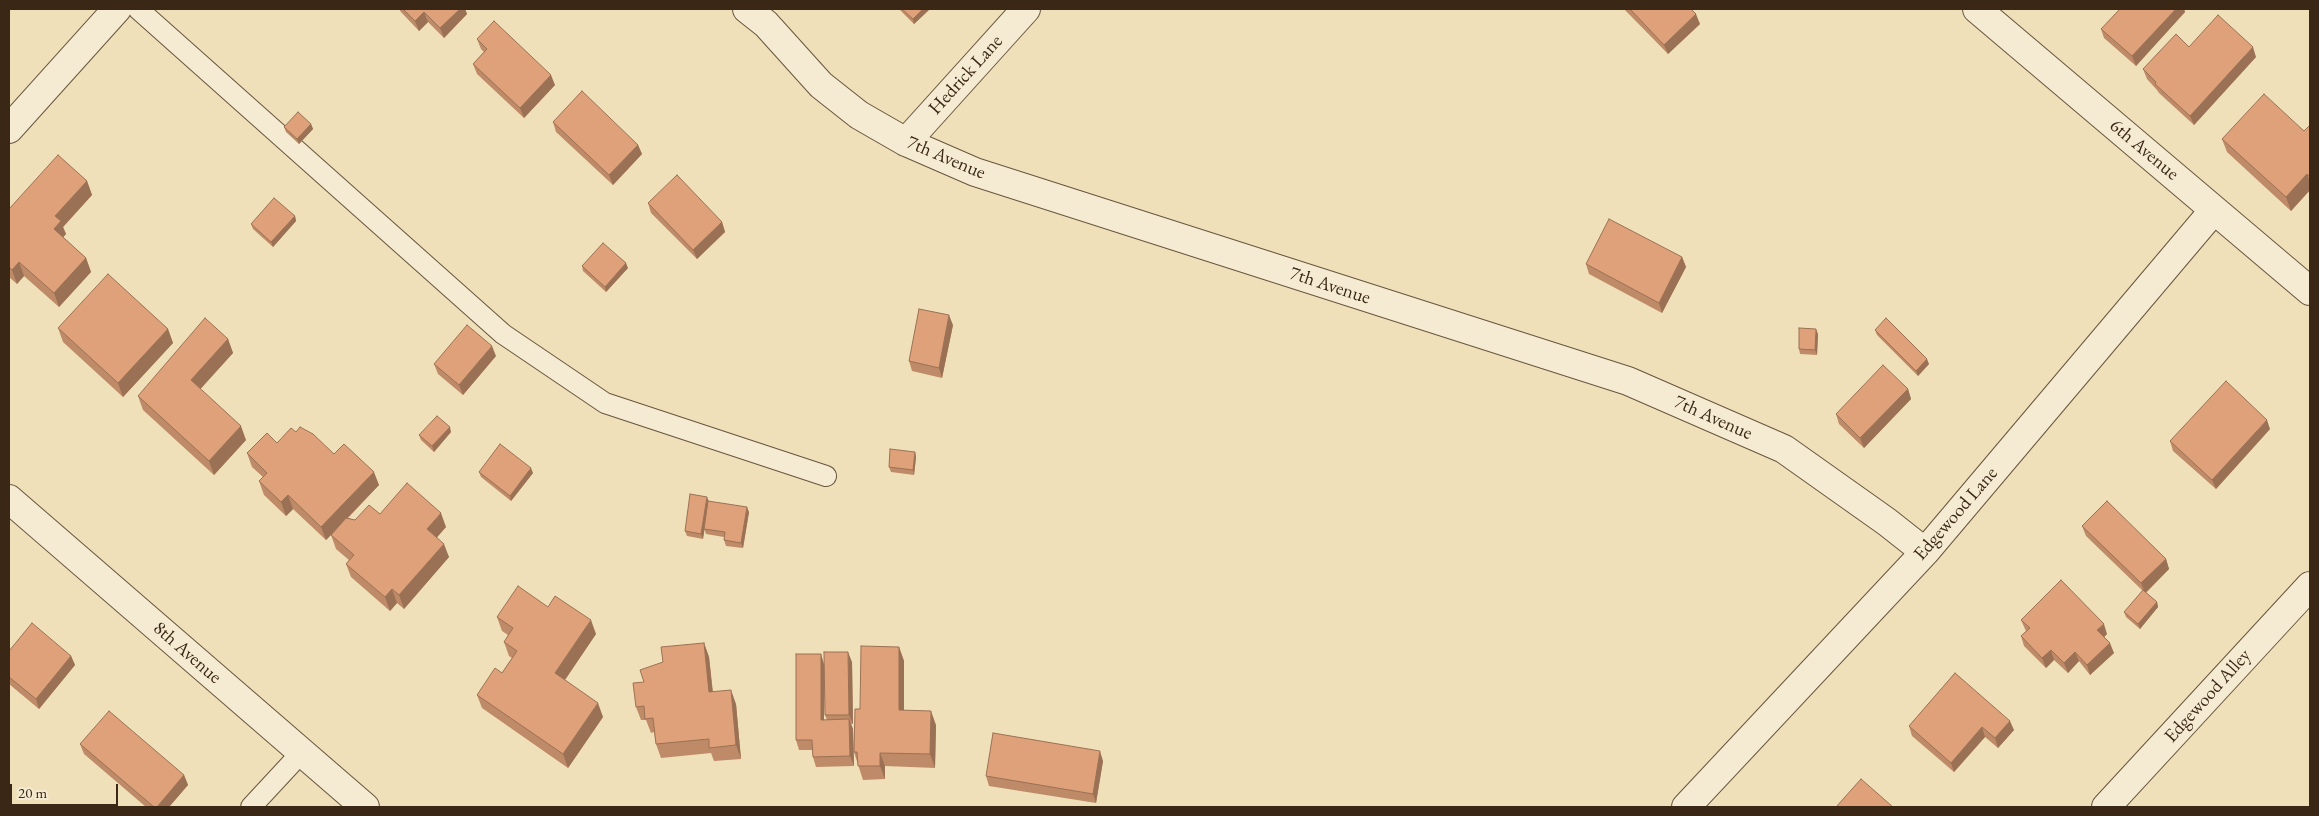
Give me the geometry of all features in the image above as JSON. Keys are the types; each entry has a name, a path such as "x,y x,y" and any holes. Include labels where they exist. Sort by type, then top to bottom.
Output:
{"street":[{"path":"9,129 117,9"},
{"name":"7th Avenue","path":"747,9 766,24 821,85 859,115 906,142 975,172 1628,381 1784,449 1887,522 1925,552"},
{"name":"Hedrick Lane","path":"906,142 1026,9"},
{"name":"6th Avenue","path":"1977,9 2310,292"},
{"name":"Edgewood Lane","path":"1686,807 1925,552 2214,210"},
{"name":"8th Avenue","path":"9,499 365,807"},
{"name":"Edgewood Alley","path":"2106,807 2310,586"}],"lane":[{"path":"138,9 503,334 605,403 826,476"},
{"path":"251,807 302,752"}],"building":[{"path":"403,9 460,9 440,28 424,12 415,21"},
{"path":"902,9 923,9 913,19"},
{"path":"1630,9 1691,9 1696,14 1664,45"},
{"path":"2120,9 2176,9 2132,56 2101,29"},
{"path":"2218,15 2253,47 2190,116 2155,84 2156,82 2143,69 2176,34 2189,47"},
{"path":"494,21 551,75 520,108 473,64 487,49 477,39"},
{"path":"582,91 638,145 609,175 553,122"},
{"path":"2264,94 2304,131 2310,125 2310,177 2307,174 2286,197 2222,139"},
{"path":"298,112 311,124 297,139 284,127"},
{"path":"58,155 87,181 55,216 61,221 54,229 86,258 54,293 19,262 12,270 9,267 9,209"},
{"path":"677,175 722,222 693,250 648,203"},
{"path":"274,198 295,216 271,242 251,224"},
{"path":"1609,219 1682,257 1659,303 1586,264"},
{"path":"603,243 626,263 605,287 582,266"},
{"path":"108,274 168,329 118,383 58,328"},
{"path":"919,309 949,315 939,368 909,361"},
{"path":"205,318 228,339 191,380 241,426 209,461 138,396"},
{"path":"1886,318 1927,359 1916,371 1875,330"},
{"path":"467,325 492,346 459,385 434,364"},
{"path":"1799,328 1816,329 1815,350 1799,349"},
{"path":"1883,365 1908,389 1860,438 1836,414"},
{"path":"2226,381 2267,420 2212,480 2170,441"},
{"path":"437,416 450,427 432,446 419,435"},
{"path":"300,427 313,434 334,454 344,444 374,472 321,527 288,495 281,502 259,481 267,473 247,453 267,433 277,443 291,428 296,432"},
{"path":"500,444 531,468 510,496 479,472"},
{"path":"890,449 915,452 913,470 889,467"},
{"path":"407,483 441,513 427,529 444,544 399,595 392,589 385,597 346,564 354,555 331,535 346,518 355,520 369,505 380,514"},
{"path":"690,494 707,497 701,534 685,531"},
{"path":"708,501 747,507 741,543 724,540 725,532 704,529"},
{"path":"2107,501 2166,559 2141,583 2082,526"},
{"path":"2061,580 2104,624 2097,630 2110,643 2087,665 2075,652 2064,663 2051,650 2042,658 2021,636 2030,628 2021,620"},
{"path":"518,586 548,607 555,596 591,620 555,673 598,703 563,754 477,695 495,668 502,673 517,651 504,642 513,628 497,617"},
{"path":"2143,590 2157,602 2138,624 2124,612"},
{"path":"32,623 71,656 36,699 9,677 9,651"},
{"path":"704,643 709,692 731,690 736,745 709,748 709,739 656,744 653,718 645,719 644,706 636,707 633,683 644,682 640,670 663,662 661,647"},
{"path":"861,646 899,647 899,710 931,711 930,754 880,753 880,766 858,766 857,752 854,752 855,709 860,709"},
{"path":"824,652 848,652 849,715 825,715"},
{"path":"796,654 821,654 821,720 849,719 850,756 813,757 812,740 796,740"},
{"path":"1955,673 2010,721 1995,738 1982,727 1951,763 1909,726"},
{"path":"109,711 184,775 157,807 154,807 80,744"},
{"path":"993,733 1100,751 1093,794 986,776"},
{"path":"1861,779 1893,807 1836,807"}]}
